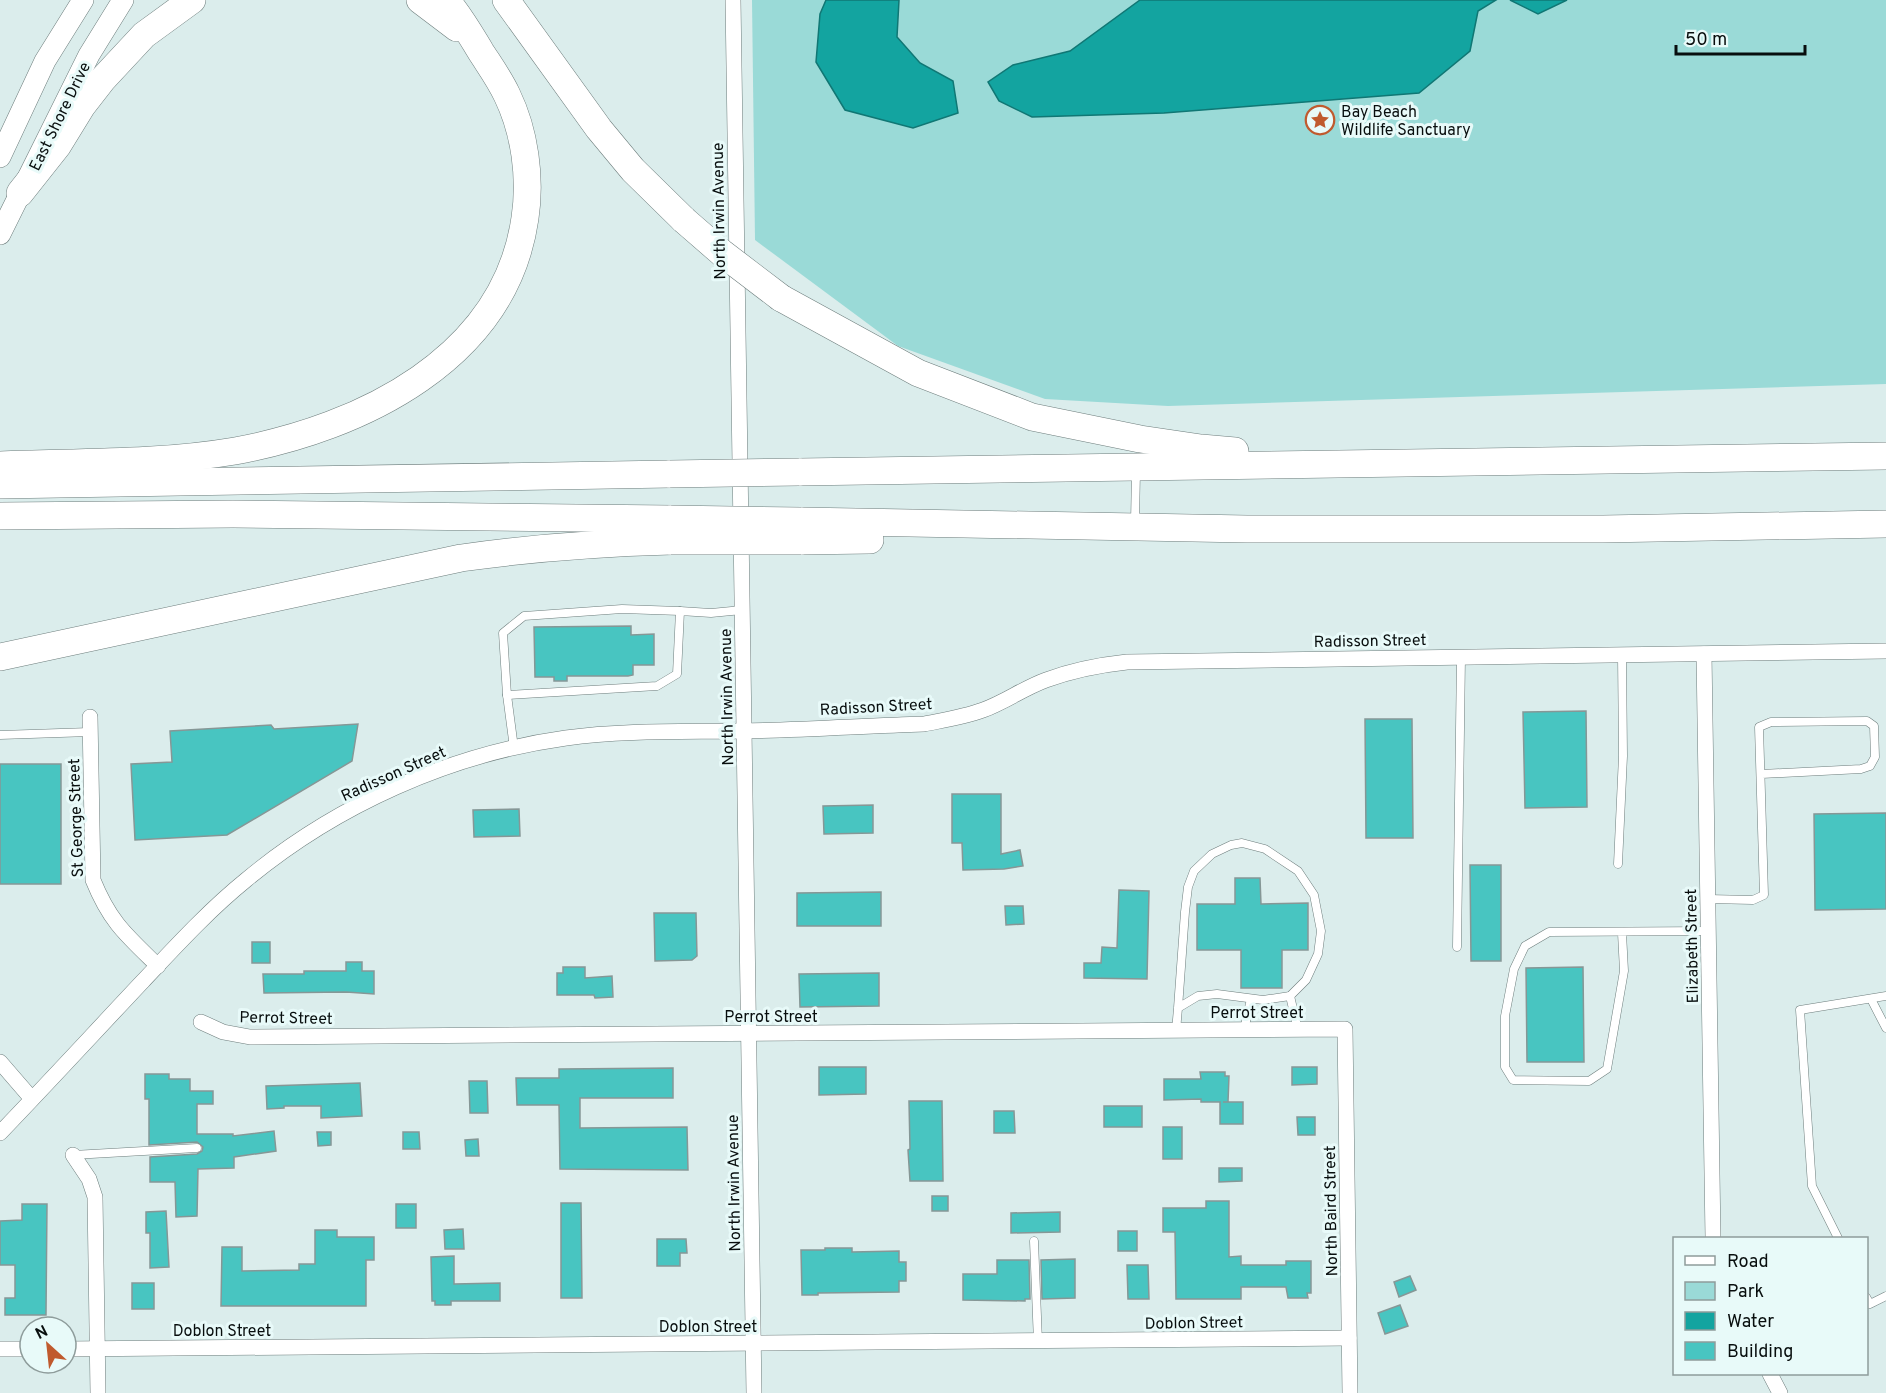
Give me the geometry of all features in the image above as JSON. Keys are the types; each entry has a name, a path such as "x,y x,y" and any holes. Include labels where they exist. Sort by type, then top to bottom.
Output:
{"highway":[{"path":"20,193 58,145 82,106 103,78 144,35 192,0"},
{"path":"420,0 455,26 486,60"},
{"path":"0,465 199,456 271,443 359,414 415,382 463,344 483,321 512,270 523,237 528,199 523,149 507,95 457,12 446,0"},
{"path":"506,0 599,129 633,170 684,220 781,298 918,373 1032,417 1191,447 1346,464"},
{"path":"0,485 1886,456"},
{"path":"0,516 244,514 671,530 801,531 1135,527 1436,530 1886,524"},
{"path":"0,657 461,558 509,551 593,544 671,530"}],"main road":[{"path":"0,157 45,61 82,0"},
{"name":"East Shore Drive","path":"0,234 89,55 123,0"}],"street":[{"name":"North Irwin Avenue","path":"734,0 754,1393"},
{"name":"Radisson Street","path":"0,1133 212,910 282,852 330,821 421,776 464,761 514,748 564,738 620,732 744,731 924,724 982,710 1043,681 1074,670 1127,662 1886,651"},
{"name":"Elizabeth Street","path":"1704,654 1713,1237"},
{"name":"St George Street","path":"90,725 93,880 103,905 118,927 158,966"},
{"name":"Perrot Street","path":"201,1022 223,1032 250,1037 1345,1029"},
{"name":"North Baird Street","path":"1345,1029 1350,1393"},
{"path":"0,1062 32,1099"},
{"path":"73,1155 93,1187 95,1197 98,1393"},
{"name":"Doblon Street","path":"78,1349 1349,1338"},
{"path":"0,1349 18,1349"},
{"path":"1771,1375 1780,1393"}],"lane":[{"path":"1135,527 1136,468"},
{"path":"514,748 507,695 503,633 524,616 622,609 711,613 742,610"},
{"path":"507,695 657,686 677,674 680,611"},
{"path":"1618,864 1623,756 1622,655"},
{"path":"1457,948 1461,657"},
{"path":"1708,899 1753,900 1764,896 1759,727 1771,722 1867,721 1874,726 1875,757 1870,766 1861,769 1762,774"},
{"path":"0,735 90,725"},
{"path":"1176,1031 1188,887 1194,871 1204,861 1231,845 1242,843 1252,844 1276,855 1298,871 1314,895 1322,931 1318,954 1306,980 1290,996 1263,1000 1216,994 1198,996 1178,1008"},
{"path":"1622,933 1624,971 1607,1069 1589,1081 1513,1080 1505,1067 1505,1016 1514,969 1525,946 1549,932 1708,931"},
{"path":"1290,996 1298,1030"},
{"path":"1837,1237 1812,1186 1800,1010 1886,996"},
{"path":"1244,1030 1251,999"},
{"path":"1871,999 1886,1029"},
{"path":"73,1155 197,1148"},
{"path":"1034,1241 1038,1342"},
{"path":"1868,1300 1870,1304 1886,1296"}],"green space":[{"name":"Bay Beach Wildlife Sanctuary","path":"752,0 1886,0 1886,384 1168,406 1045,399 898,346 755,240"}],"water":[{"path":"826,0 899,0 897,37 920,63 953,81 958,113 913,128 845,110 816,62 820,14"},
{"path":"1140,0 1496,0 1478,11 1470,51 1419,93 1164,113 1032,117 999,101 988,82 1013,65 1070,51"},
{"path":"1510,0 1567,0 1538,14"}],"building":[{"path":"631,626 631,635 654,634 654,665 633,665 633,675 628,676 567,676 567,681 554,681 554,677 535,677 534,627"},
{"path":"1586,711 1587,807 1525,808 1523,712"},
{"path":"1365,719 1412,719 1413,838 1366,838"},
{"path":"358,724 352,761 227,835 135,840 131,764 172,762 170,731 271,725 274,729"},
{"path":"0,764 61,764 61,884 0,884"},
{"path":"952,794 1001,794 1001,854 1020,850 1023,866 963,870 962,843 952,843"},
{"path":"873,805 873,833 824,834 823,806"},
{"path":"519,809 520,836 474,837 473,810"},
{"path":"1886,813 1886,909 1815,910 1814,814"},
{"path":"1470,865 1501,865 1501,961 1471,961"},
{"path":"1235,878 1260,878 1261,904 1308,903 1308,950 1282,950 1282,988 1241,988 1241,950 1197,950 1197,904 1235,904"},
{"path":"1119,890 1149,891 1147,979 1084,978 1084,963 1101,963 1102,947 1117,948"},
{"path":"881,892 881,926 797,926 797,893"},
{"path":"1005,906 1023,906 1024,924 1006,925"},
{"path":"654,913 696,913 697,956 692,960 655,961"},
{"path":"252,942 270,942 270,963 252,963"},
{"path":"346,962 362,962 362,971 374,971 374,994 264,993 263,974 346,971"},
{"path":"563,967 585,967 585,978 612,976 613,997 557,995 557,973 563,973"},
{"path":"1583,967 1584,1062 1527,1062 1526,968"},
{"path":"879,973 879,1006 800,1007 799,974"},
{"path":"819,1067 866,1067 866,1094 819,1095"},
{"path":"1292,1067 1317,1067 1317,1084 1292,1085"},
{"path":"673,1068 673,1098 580,1098 580,1128 687,1127 688,1170 560,1169 559,1105 517,1105 516,1078 559,1078 559,1069"},
{"path":"1200,1072 1225,1072 1225,1076 1229,1076 1228,1102 1243,1102 1243,1124 1220,1124 1220,1102 1201,1102 1201,1099 1164,1100 1164,1079 1201,1079"},
{"path":"145,1074 169,1074 169,1079 190,1079 190,1091 213,1091 213,1104 197,1104 197,1134 233,1134 233,1136 274,1131 276,1151 234,1157 234,1168 198,1169 197,1216 176,1217 175,1182 150,1182 150,1157 197,1154 202,1151 203,1147 197,1142 149,1145 149,1099 145,1099"},
{"path":"469,1081 487,1081 488,1113 470,1113"},
{"path":"360,1083 362,1116 321,1118 321,1106 284,1106 284,1108 267,1109 266,1086"},
{"path":"909,1101 942,1101 943,1181 910,1181"},
{"path":"1104,1106 1142,1106 1142,1127 1104,1127"},
{"path":"994,1111 1014,1111 1015,1133 994,1133"},
{"path":"1297,1117 1315,1117 1315,1135 1298,1135"},
{"path":"1163,1127 1182,1127 1182,1159 1163,1159"},
{"path":"317,1132 331,1132 331,1145 318,1146"},
{"path":"403,1132 419,1132 420,1149 403,1149"},
{"path":"478,1139 479,1156 466,1156 465,1140"},
{"path":"1219,1168 1242,1168 1242,1181 1219,1182"},
{"path":"932,1196 948,1196 948,1211 932,1211"},
{"path":"1206,1201 1229,1201 1229,1257 1241,1256 1241,1265 1286,1265 1286,1261 1311,1261 1311,1293 1307,1293 1308,1298 1288,1298 1286,1287 1241,1287 1241,1299 1176,1299 1175,1232 1163,1232 1163,1208 1206,1208"},
{"path":"561,1203 581,1203 582,1298 561,1298"},
{"path":"22,1204 47,1204 46,1315 5,1315 5,1298 15,1298 15,1265 0,1265 0,1221 22,1220"},
{"path":"396,1204 416,1204 416,1228 396,1228"},
{"path":"166,1211 169,1267 150,1268 150,1233 146,1233 146,1212"},
{"path":"1060,1212 1060,1232 1011,1233 1011,1213"},
{"path":"463,1229 464,1249 445,1249 444,1230"},
{"path":"315,1230 337,1230 337,1237 374,1237 374,1260 366,1260 366,1306 221,1306 222,1247 242,1247 242,1271 299,1270 299,1264 315,1264"},
{"path":"1118,1231 1137,1231 1137,1251 1118,1251"},
{"path":"657,1239 686,1239 687,1253 680,1253 680,1266 657,1266"},
{"path":"825,1248 852,1248 852,1252 899,1251 899,1262 906,1262 906,1281 899,1281 899,1292 802,1295 801,1250 825,1250"},
{"path":"454,1256 454,1284 500,1283 500,1301 451,1301 451,1305 435,1305 435,1301 432,1301 431,1257"},
{"path":"1075,1259 1075,1298 1042,1299 1041,1260"},
{"path":"997,1260 1029,1260 1030,1299 1025,1299 1025,1301 963,1300 963,1274 997,1274"},
{"path":"1127,1265 1148,1265 1149,1299 1128,1299"},
{"path":"1410,1276 1416,1290 1399,1297 1394,1282"},
{"path":"132,1283 154,1283 154,1309 132,1309"},
{"path":"1400,1305 1408,1326 1385,1334 1378,1313"}],"place":[{"name":"Bay Beach Wildlife Sanctuary","path":"1320,120"}]}
